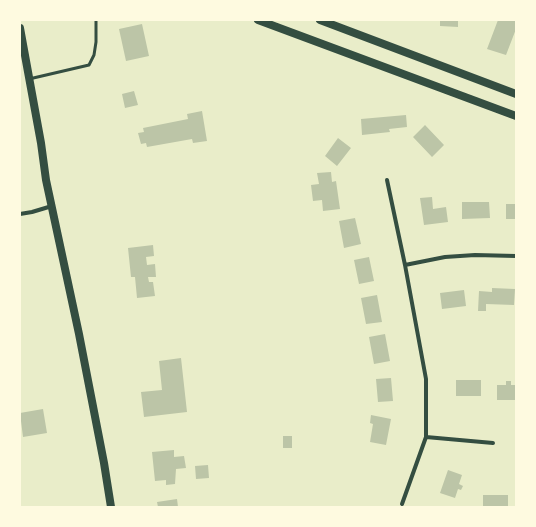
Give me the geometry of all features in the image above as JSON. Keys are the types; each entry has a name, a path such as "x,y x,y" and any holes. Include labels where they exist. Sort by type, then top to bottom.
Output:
{"main road":[{"path":"258,20 516,116"},
{"path":"320,20 516,94"},
{"path":"20,28 41,143 46,180 79,334 111,507"}],"street":[{"path":"387,180 405,265 426,379 426,437 402,504"},
{"path":"20,214 52,206"},
{"path":"405,265 445,257 475,255 516,256"},
{"path":"426,437 493,444"}],"lane":[{"path":"29,79 89,65 94,55 96,42 96,20"}],"building":[{"path":"440,20 458,20 458,27 440,26"},
{"path":"498,20 516,20 516,29 506,55 487,49"},
{"path":"142,24 149,56 126,61 119,29"},
{"path":"134,91 138,105 125,108 122,94"},
{"path":"202,111 207,141 193,143 192,139 147,147 146,143 141,144 138,133 144,132 143,128 188,119 187,114"},
{"path":"406,115 407,127 389,129 390,132 362,135 361,119"},
{"path":"425,125 444,145 432,157 413,137"},
{"path":"338,138 351,148 337,166 325,156"},
{"path":"331,172 332,182 336,181 340,209 323,211 322,200 313,201 311,185 319,184 317,173"},
{"path":"432,197 433,209 446,207 448,222 424,225 420,198"},
{"path":"462,202 489,202 490,218 462,219"},
{"path":"506,204 516,204 516,219 506,219"},
{"path":"355,218 361,244 344,248 339,221"},
{"path":"153,245 154,256 146,257 147,265 155,264 156,277 148,277 149,282 153,282 155,296 137,298 135,277 131,277 128,248"},
{"path":"369,257 374,281 359,284 354,260"},
{"path":"492,288 515,289 514,305 486,304 486,311 478,311 479,291 492,292"},
{"path":"464,290 466,306 442,309 440,293"},
{"path":"377,295 382,322 366,324 361,298"},
{"path":"385,334 390,361 374,364 369,337"},
{"path":"181,358 187,412 144,417 141,392 162,390 159,361"},
{"path":"391,378 393,401 378,402 376,379"},
{"path":"456,380 481,380 481,396 456,396"},
{"path":"506,381 511,381 511,385 516,385 516,400 497,400 497,385 506,385"},
{"path":"43,409 47,433 23,437 20,413"},
{"path":"371,415 391,419 386,445 370,442 373,424 370,423"},
{"path":"283,436 292,436 292,448 283,448"},
{"path":"174,450 174,457 184,456 186,468 176,469 175,484 166,485 166,480 155,481 152,452"},
{"path":"208,465 209,478 196,479 195,466"},
{"path":"448,470 462,475 459,484 463,486 461,490 458,489 455,498 440,493"},
{"path":"483,495 508,495 508,507 483,507"},
{"path":"177,499 178,507 158,507 157,502"}]}
